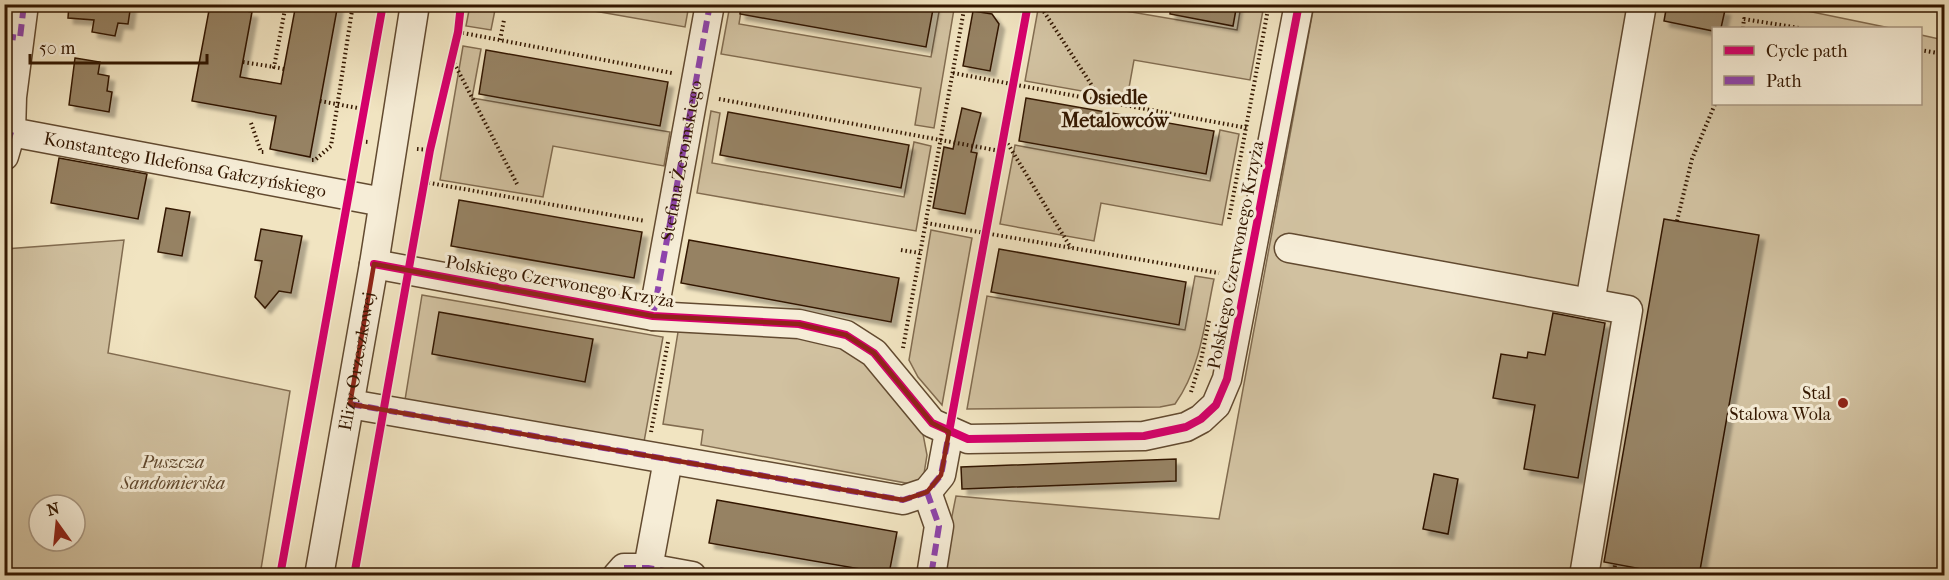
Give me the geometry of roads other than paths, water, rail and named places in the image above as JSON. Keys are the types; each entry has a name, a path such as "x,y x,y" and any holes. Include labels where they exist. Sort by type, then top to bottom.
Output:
{"street":[{"path":"8,144 12,97 12,37 24,4"},
{"name":"Elizy Orzeszkowej","path":"319,576 374,264 415,4"},
{"name":"Stefana Żeromskiego","path":"663,317 710,4"},
{"name":"Polskiego Czerwonego Krzyża","path":"374,264 663,317 799,324 846,334 874,353 932,423 968,439 1144,436 1186,427 1201,419 1216,405 1227,379 1299,4"},
{"path":"1590,303 1642,4"},
{"name":"Konstantego Ildefonsa Gałczyńskiego","path":"8,144 383,202"},
{"path":"1289,248 1628,310 1584,576"},
{"path":"350,404 903,500 927,492 941,475 949,432"},
{"path":"657,458 629,570 692,576"},
{"path":"927,492 939,526 931,576"}],"place":[{"name":"Stal Stalowa Wola","path":"1843,403"}],"district":[{"name":"Osiedle Metalowców","path":"1115,108"}],"park label":[{"name":"Puszcza Sandomierska","path":"173,472"}]}
